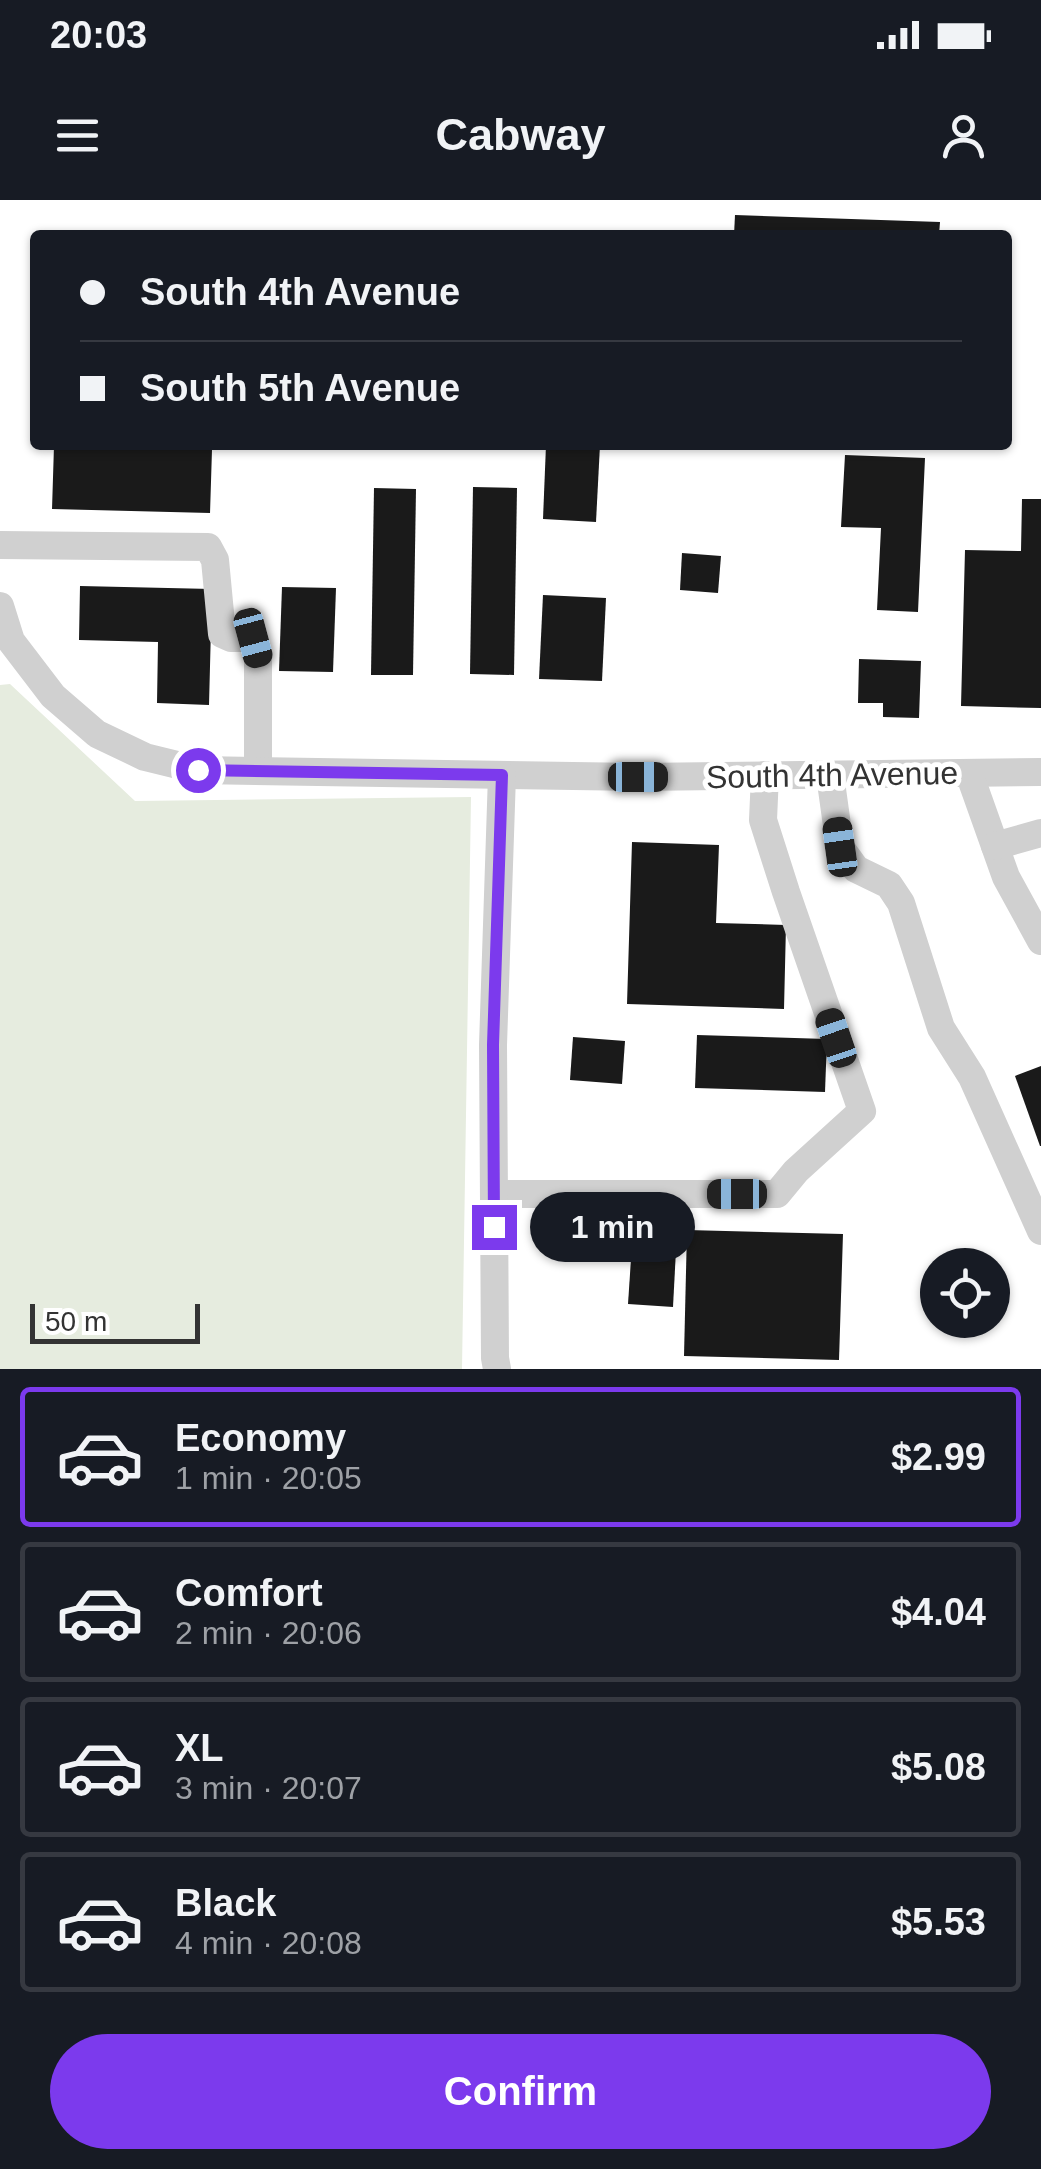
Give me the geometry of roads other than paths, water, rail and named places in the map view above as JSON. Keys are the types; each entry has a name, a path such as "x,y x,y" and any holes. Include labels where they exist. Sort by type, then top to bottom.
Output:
{"street":[{"path":"0,545 208,548 216,560 222,634 253,638 258,658 258,771"},
{"path":"0,606 5,645"},
{"name":"South 4th Avenue","path":"5,645 97,734 145,758 198,770 765,776 1041,772"},
{"path":"969,773 1006,877 1041,941"},
{"path":"830,774 840,847 856,868 889,885 901,903 942,1028 972,1078 1041,1231"},
{"path":"497,1369 493,1045 502,775"},
{"path":"494,1194 777,1194 796,1170 862,1111 763,820 765,776"},
{"path":"995,846 1041,832"}]}
